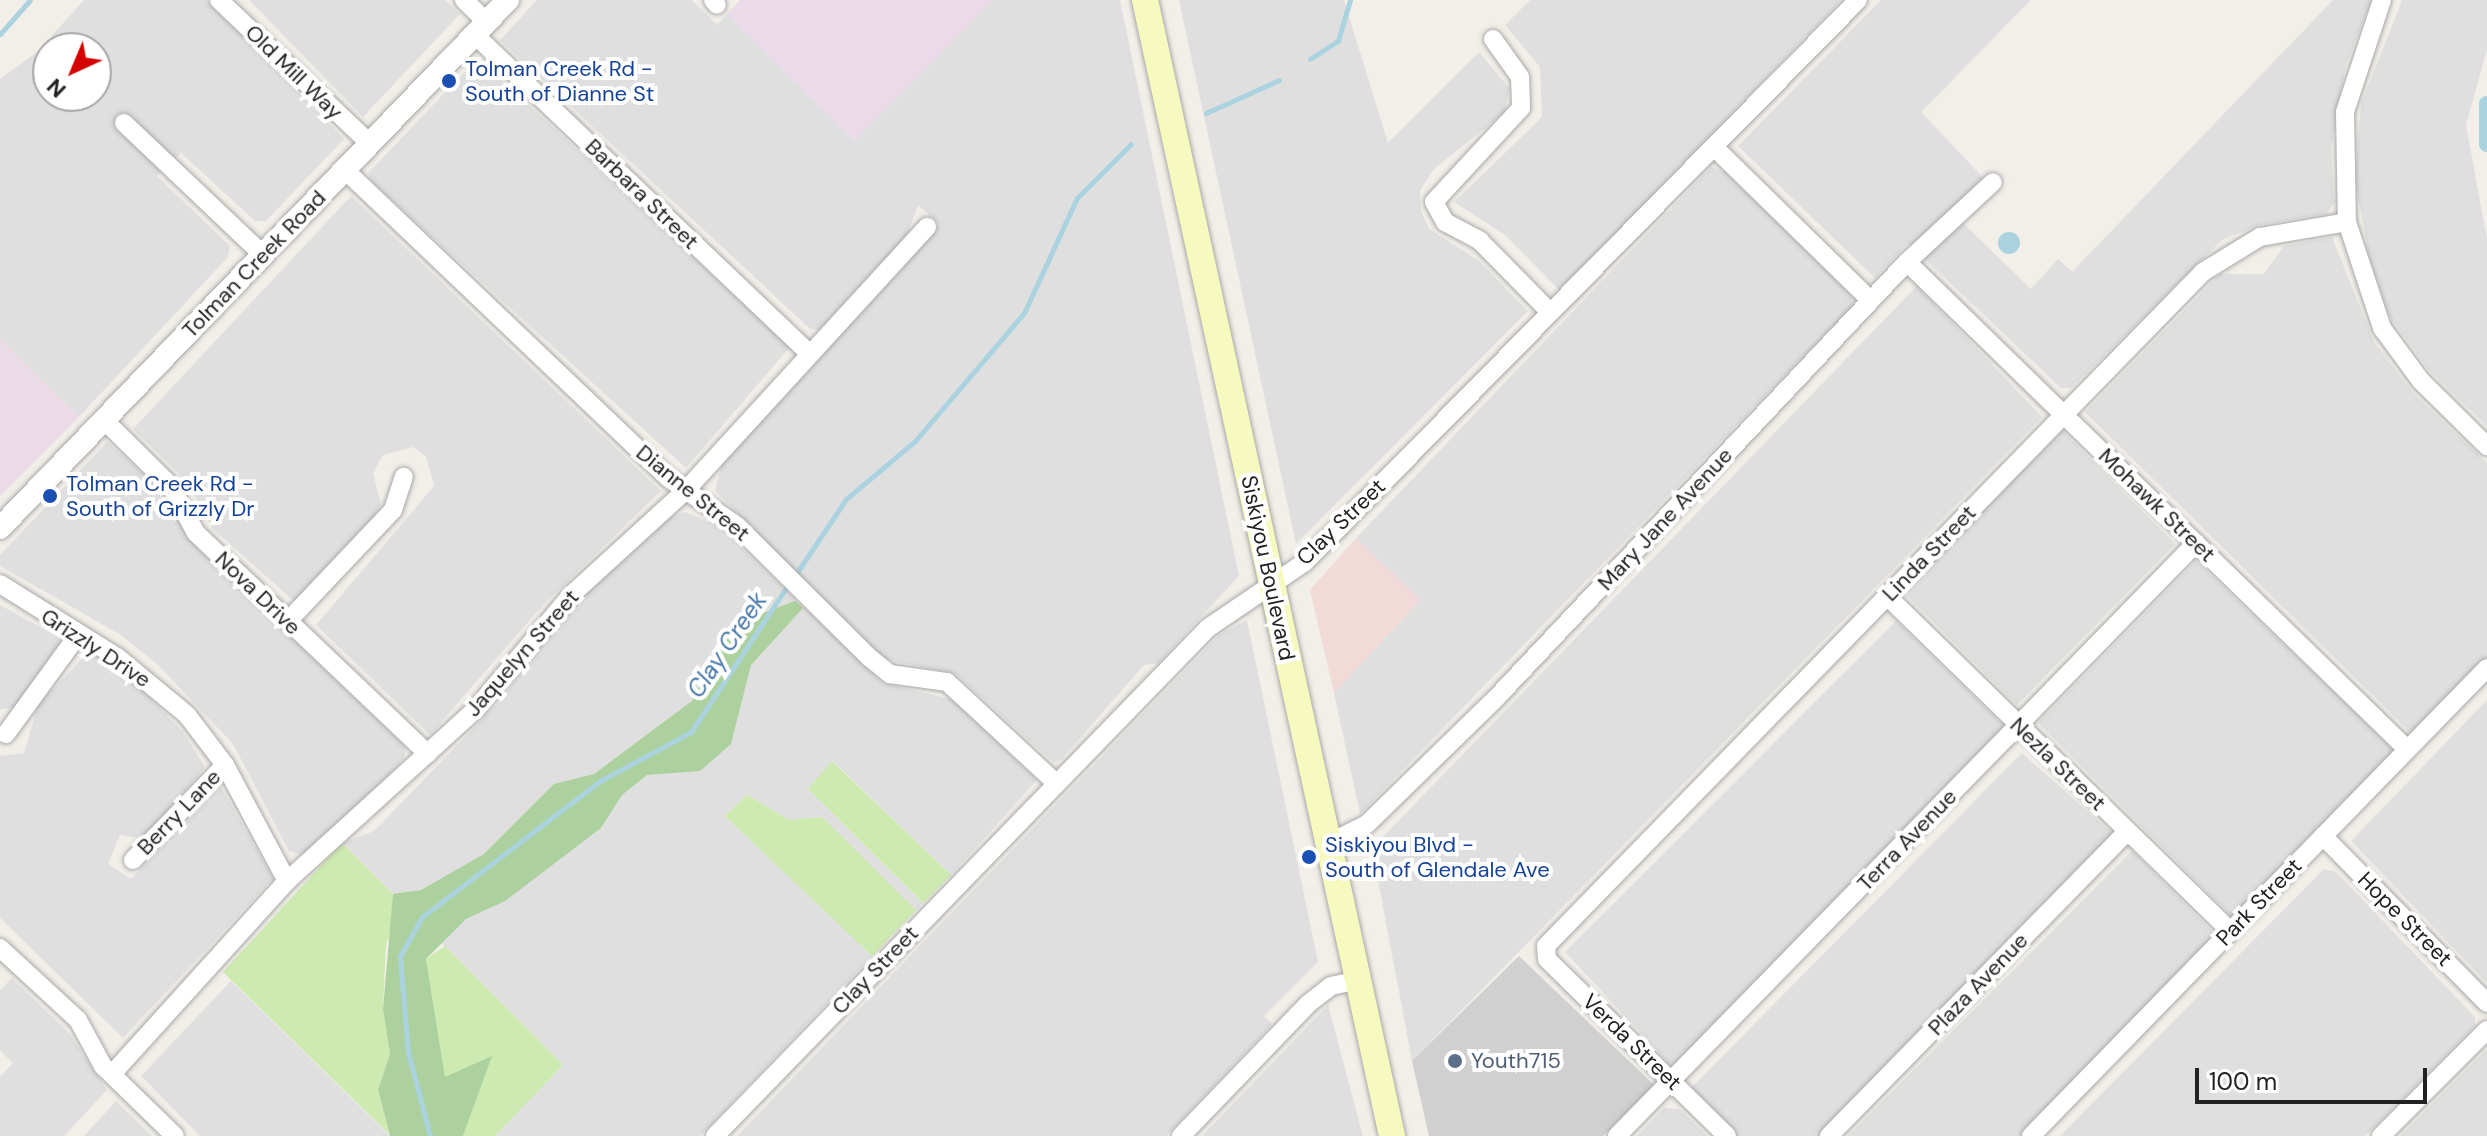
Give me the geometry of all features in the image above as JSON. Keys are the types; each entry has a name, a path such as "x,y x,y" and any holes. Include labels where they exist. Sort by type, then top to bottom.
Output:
{"main road":[{"name":"Siskiyou Boulevard","path":"1145,0 1392,1136"}],"street":[{"name":"Old Mill Way","path":"219,0 370,144"},
{"name":"Barbara Street","path":"464,0 481,29 809,353"},
{"name":"Tolman Creek Road","path":"0,528 508,0"},
{"name":"Clay Street","path":"715,1136 1208,628 1305,562 1858,0"},
{"path":"2382,0 2345,112 2347,222 2382,328 2421,381 2487,446"},
{"path":"1493,39 1520,77 1521,108 1434,202 1445,222 1480,241 1550,312"},
{"path":"124,123 263,255"},
{"path":"1715,148 1870,300"},
{"name":"Dianne Street","path":"345,170 686,490 737,526 870,658 890,674 947,682 1056,783"},
{"name":"Mary Jane Avenue","path":"1329,843 1367,824 1498,696 1870,300 1993,182"},
{"name":"Linda Street","path":"1546,946 2223,255 2271,234 2347,222"},
{"name":"Jaquelyn Street","path":"112,1074 287,881 428,754 570,596 686,490 927,227"},
{"name":"Mohawk Street","path":"1907,262 2407,749"},
{"name":"Nova Drive","path":"104,420 170,485 196,533 428,754"},
{"path":"288,621 393,510 404,477"},
{"name":"Terra Avenue","path":"1617,1136 2196,543"},
{"name":"Grizzly Drive","path":"0,584 153,683 225,765 287,881"},
{"name":"Nezla Street","path":"1887,596 2230,931"},
{"path":"6,734 78,635"},
{"name":"Park Street","path":"2031,1136 2487,668"},
{"name":"Berry Lane","path":"133,860 225,765"},
{"name":"Plaza Avenue","path":"1829,1136 2127,832"},
{"name":"Hope Street","path":"2323,836 2487,1003"},
{"name":"Verda Street","path":"1546,946 1547,959 1727,1136"},
{"path":"0,948 78,1020 112,1074 175,1136"},
{"path":"1181,1136 1308,1004 1331,986 1359,980"},
{"path":"2381,1136 2487,1030"}],"shaded area":[{"path":"84,0 206,0 344,139 266,221 255,221 181,153 157,176 230,246 228,257 79,417 0,340 0,79 32,56 32,112 112,112 112,32 55,32"},
{"path":"249,0 445,0 460,14 363,117"},
{"path":"537,0 692,0 717,25 727,14 855,141 993,0 1120,0 1239,576 1158,663 1144,665 1061,760 1053,762 956,674 884,659 715,491 722,463 939,224 918,205 905,241 820,330 810,329 500,40"},
{"path":"740,0 993,0 855,141 727,14"},
{"path":"1179,0 1344,0 1388,143 1479,52 1509,88 1505,112 1433,170 1420,191 1421,211 1429,229 1478,260 1528,311 1296,544"},
{"path":"1530,0 1841,0 1560,291 1505,235 1454,202 1542,117 1540,67 1505,25"},
{"path":"1881,0 2031,0 1921,112 1993,188 1960,220 2031,289 2058,259 2072,272 2333,0 2371,0 2346,65 2331,148 2334,203 2326,214 2259,225 2222,240 2071,388 2061,388 1908,243 1875,278 1738,146"},
{"path":"2402,0 2487,0 2487,50 2466,125 2487,239 2487,426 2430,371 2390,317 2369,256 2355,180 2361,104"},
{"path":"478,58 790,347 686,468 372,182 368,173"},
{"path":"1711,167 1725,172 1851,293 1853,305 1360,814 1334,693 1420,600 1356,538"},
{"path":"351,196 661,491 544,604 430,735 316,625 434,486 426,456 413,447 383,455 373,473 381,504 374,517 296,603 213,529 187,482 133,429"},
{"path":"2332,237 2374,342 2413,393 2487,463 2487,661 2414,736 2085,412 2220,274 2264,274 2284,246"},
{"path":"1917,286 2042,417 1412,1061 1372,848"},
{"path":"0,340 79,417 0,496"},
{"path":"2062,430 2175,544 2017,705 1903,592"},
{"path":"107,442 156,485 198,549 405,746 405,757 374,792 302,855 289,851 233,744 158,665 121,635 0,566 0,555"},
{"path":"685,512 719,526 883,683 954,700 1037,780 951,875 833,761 808,789 923,903 916,910 822,817 789,820 747,795 726,816 872,956 700,1136 495,1136 563,1065 342,843 374,831 500,701 558,618 667,519"},
{"path":"1356,538 1420,600 1334,693 1310,590"},
{"path":"2196,561 2397,752 2236,920 2038,723"},
{"path":"0,605 64,640 21,705 0,710"},
{"path":"1247,620 1318,962 1264,1016 1272,1024 1166,1136 737,1136 1219,635"},
{"path":"1896,621 2002,724 2003,733 1676,1064 1669,1063 1565,952"},
{"path":"89,651 140,688 183,732 205,767 145,839 120,835 108,864 131,879 221,787 273,878 123,1038 0,918 0,756 24,753 38,705"},
{"path":"2487,700 2487,983 2351,841"},
{"path":"2022,753 2112,833 2109,843 1824,1136 1735,1136 1690,1089"},
{"path":"2132,851 2218,937 2022,1136 1848,1136"},
{"path":"2324,869 2336,872 2475,1017 2475,1026 2365,1136 2060,1136"},
{"path":"1519,956 1654,1085 1603,1136 1429,1136 1412,1061"},
{"path":"12,978 69,1033 107,1090 64,1136 0,1136 0,1077 13,1063 0,1050 0,990"},
{"path":"231,981 390,1136 200,1136 141,1076"},
{"path":"1328,1005 1363,1136 1202,1136"},
{"path":"2487,1049 2487,1136 2400,1136"},
{"path":"116,1101 152,1136 84,1136"},
{"path":"1664,1108 1680,1109 1707,1136 1637,1136"}],"green space":[{"path":"795,601 803,608 751,665 731,744 700,771 647,775 622,795 601,828 505,901 466,919 426,959 445,1077 492,1056 463,1136 390,1136 378,1090 390,1054 383,1009 393,894 421,890 484,854 554,784 594,774 692,701 721,643 750,618"},
{"path":"832,761 951,875 923,903 808,789"},
{"path":"747,795 789,820 822,817 916,910 872,956 725,816"},
{"path":"342,843 393,894 397,918 386,945 383,1009 390,1054 378,1090 389,1134 223,972"},
{"path":"445,946 563,1065 495,1136 463,1136 491,1057 445,1078 426,959"}],"water":[{"path":"2009,232 2017,235 2020,243 2017,251 2009,254 2001,251 1998,243 2001,235"}],"waterway":[{"path":"0,34 30,0"},
{"name":"Clay Creek","path":"1310,59 1338,41 1350,0"},
{"name":"Clay Creek","path":"1206,113 1279,80"},
{"path":"2487,104 2487,144"},
{"name":"Clay Creek","path":"794,577 846,499 915,441 1024,313 1077,198 1131,144"},
{"name":"Clay Creek","path":"430,1136 408,1052 400,956 422,917 600,781 691,732 788,585"}],"place":[{"name":"Tolman Creek Rd - South of Dianne St","path":"449,81"},
{"name":"Tolman Creek Rd - South of Grizzly Dr","path":"50,496"},
{"name":"Siskiyou Blvd - South of Glendale Ave","path":"1309,857"},
{"name":"Youth715","path":"1455,1061"}]}
